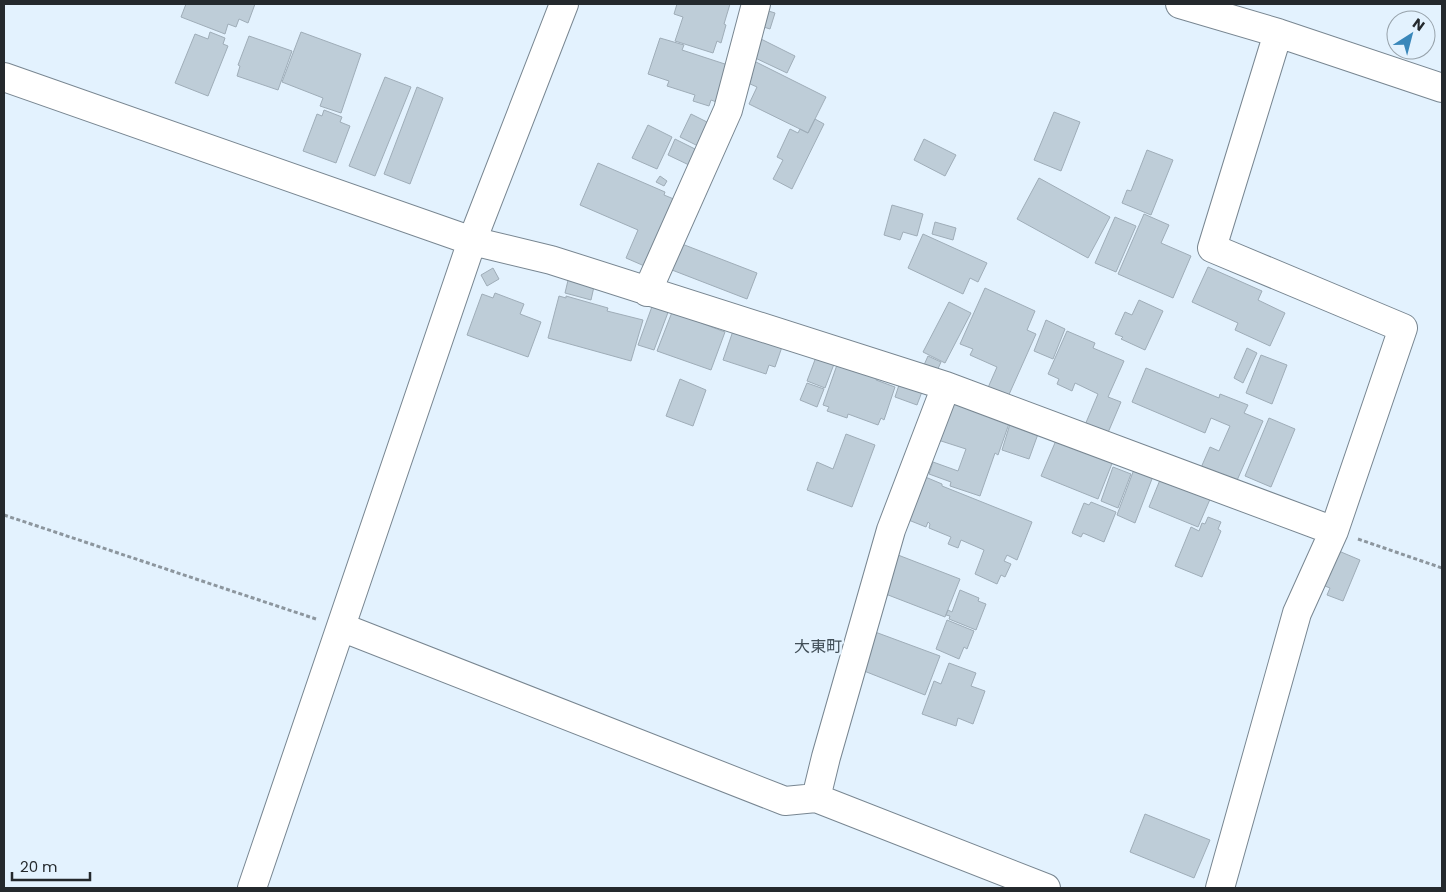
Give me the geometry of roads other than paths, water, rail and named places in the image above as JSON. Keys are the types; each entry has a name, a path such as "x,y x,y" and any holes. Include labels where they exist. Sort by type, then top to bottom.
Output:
{"street":[{"path":"252,888 472,241 564,4"},
{"path":"647,292 728,110 756,4"},
{"path":"1180,4 1278,33 1442,88"},
{"path":"1220,888 1297,612 1334,531 1403,328 1212,248 1278,33"},
{"path":"4,77 472,241 551,260 946,386 1334,531"},
{"path":"816,798 891,530 946,386"},
{"path":"341,627 785,801 816,798 1046,888"}],"district":[{"name":"大東町","path":"818,646"}]}
